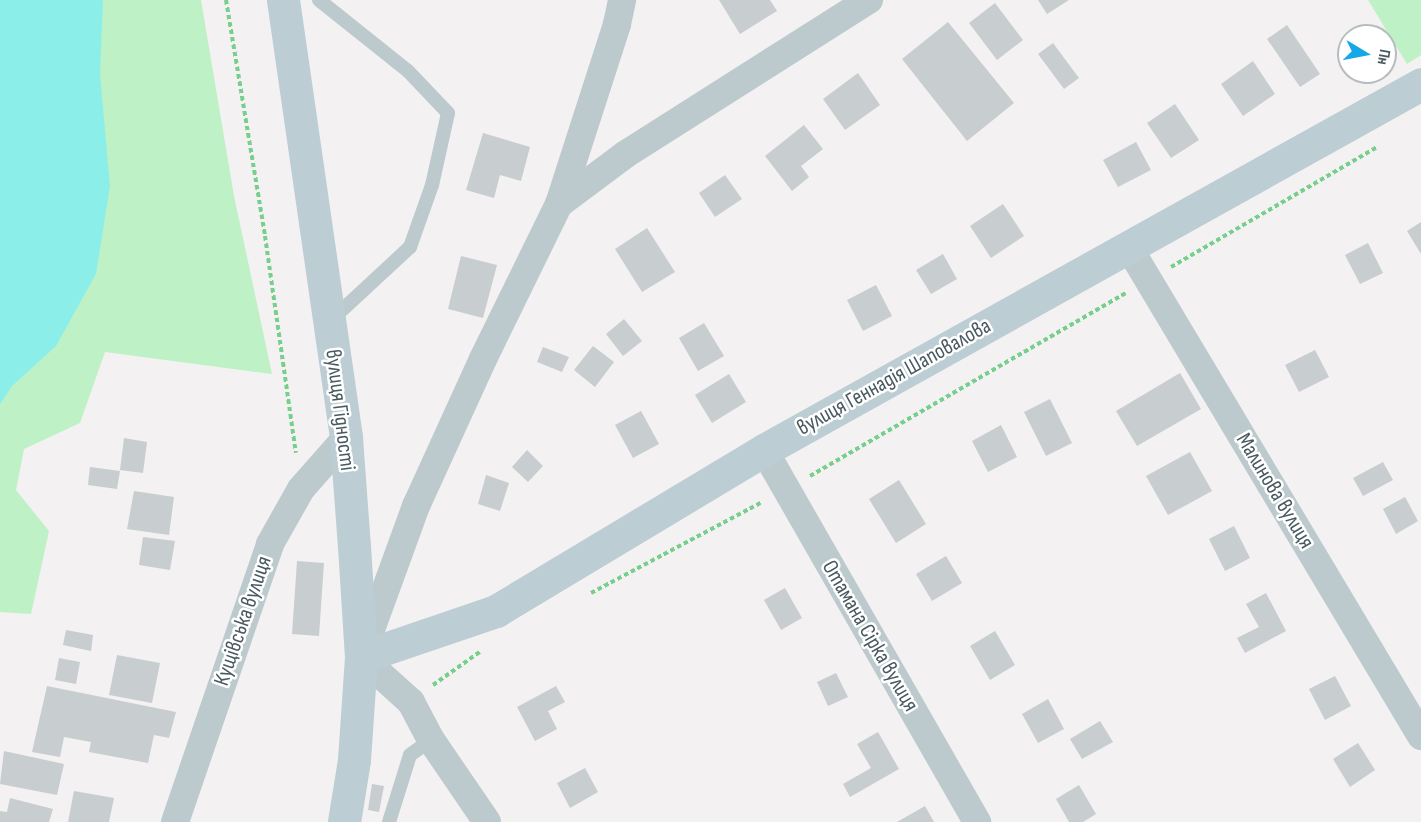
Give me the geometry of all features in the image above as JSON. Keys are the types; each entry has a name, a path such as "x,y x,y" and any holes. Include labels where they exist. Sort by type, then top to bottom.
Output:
{"street":[{"name":"вулиця Гідності","path":"283,0 346,438 361,657 354,760 344,822"},
{"path":"487,822 431,741 411,702 361,657 416,506 483,359 559,204 617,24 622,0"},
{"path":"559,204 626,154 869,0"},
{"name":"вулиця Геннадія Шаповалова","path":"361,657 496,611 764,450 1421,84"},
{"name":"Малинова вулиця","path":"1128,246 1421,736"},
{"name":"Кущівська вулиця","path":"175,822 270,544 301,489 346,438"},
{"name":"Отамана Сірка вулиця","path":"764,450 977,822"}],"lane":[{"path":"319,0 408,71 448,113 432,185 410,247 329,322"},
{"path":"389,822 410,755 431,741"}],"path":[{"path":"226,0 265,236 301,489"},
{"path":"581,598 786,489 1381,145"},
{"path":"411,702 488,647"}],"green space":[{"path":"0,0 201,0 234,196 272,374 105,352 80,423 24,449 16,490 49,531 31,614 0,612"},
{"path":"1368,0 1421,0 1421,55 1407,64 1397,48 1397,24 1383,24"}],"water":[{"path":"0,0 103,0 100,74 110,186 96,274 56,346 12,386 0,404"}],"building":[{"path":"719,0 770,0 777,11 740,34"},
{"path":"1038,0 1069,0 1047,14"},
{"path":"995,3 1023,40 997,60 969,23"},
{"path":"948,22 1014,103 967,141 902,59"},
{"path":"1287,25 1320,74 1300,87 1267,39"},
{"path":"1053,43 1079,78 1064,89 1038,54"},
{"path":"1253,61 1275,94 1243,116 1221,84"},
{"path":"858,73 880,105 845,130 823,99"},
{"path":"1175,104 1199,140 1171,158 1147,123"},
{"path":"804,125 823,149 801,166 809,177 792,191 765,156"},
{"path":"483,133 530,147 521,181 500,175 494,198 466,190"},
{"path":"1136,142 1151,170 1118,187 1103,160"},
{"path":"725,175 742,199 715,217 699,193"},
{"path":"1003,204 1024,236 991,258 970,226"},
{"path":"1421,222 1421,254 1407,231"},
{"path":"647,228 675,272 642,292 615,249"},
{"path":"1368,243 1383,273 1360,284 1345,255"},
{"path":"943,254 957,279 931,294 916,270"},
{"path":"461,256 497,265 483,318 448,309"},
{"path":"876,285 892,316 863,331 847,300"},
{"path":"624,319 642,341 623,356 606,334"},
{"path":"704,323 724,356 698,371 679,338"},
{"path":"593,346 614,362 595,387 574,370"},
{"path":"543,347 569,357 562,372 537,362"},
{"path":"1315,350 1329,377 1299,392 1285,365"},
{"path":"1180,373 1201,409 1137,446 1116,411"},
{"path":"729,374 746,402 712,423 695,395"},
{"path":"1050,399 1072,443 1046,456 1024,412"},
{"path":"641,411 659,444 633,458 615,425"},
{"path":"1001,425 1017,457 988,472 972,441"},
{"path":"124,438 147,442 143,473 120,470"},
{"path":"527,450 543,466 528,482 512,467"},
{"path":"1190,452 1212,491 1168,515 1146,476"},
{"path":"1383,462 1393,480 1363,496 1353,478"},
{"path":"90,467 120,471 117,489 88,485"},
{"path":"486,475 509,483 500,511 478,504"},
{"path":"899,480 926,524 896,543 869,499"},
{"path":"134,491 174,497 169,535 127,529"},
{"path":"1405,497 1418,521 1396,534 1383,509"},
{"path":"1234,526 1250,558 1225,571 1209,539"},
{"path":"143,537 175,541 170,570 139,565"},
{"path":"946,556 962,583 932,601 916,574"},
{"path":"297,561 324,563 319,636 292,634"},
{"path":"785,588 802,618 781,630 764,600"},
{"path":"1266,593 1286,631 1245,653 1237,638 1259,627 1246,604"},
{"path":"66,630 93,635 91,651 63,645"},
{"path":"995,631 1015,665 990,680 970,646"},
{"path":"117,655 160,663 152,703 109,695"},
{"path":"59,658 80,662 76,684 55,680"},
{"path":"836,673 848,697 828,706 817,682"},
{"path":"1335,676 1351,706 1325,720 1309,689"},
{"path":"47,686 176,712 169,738 154,735 148,763 89,752 91,742 64,737 60,757 32,752"},
{"path":"556,686 565,702 548,711 557,729 535,741 517,707"},
{"path":"1048,699 1064,729 1038,743 1022,714"},
{"path":"1100,721 1113,742 1082,759 1070,739"},
{"path":"878,732 899,769 850,797 843,784 871,768 857,744"},
{"path":"1358,743 1375,770 1350,787 1333,759"},
{"path":"4,751 64,764 57,795 0,784"},
{"path":"585,768 598,792 570,808 557,783"},
{"path":"372,784 384,786 379,812 368,810"},
{"path":"1079,785 1096,814 1083,822 1069,822 1056,799"},
{"path":"74,791 114,798 109,822 68,822"},
{"path":"10,798 53,809 49,822 0,822 0,811 7,812"},
{"path":"925,806 934,822 897,822"}]}
